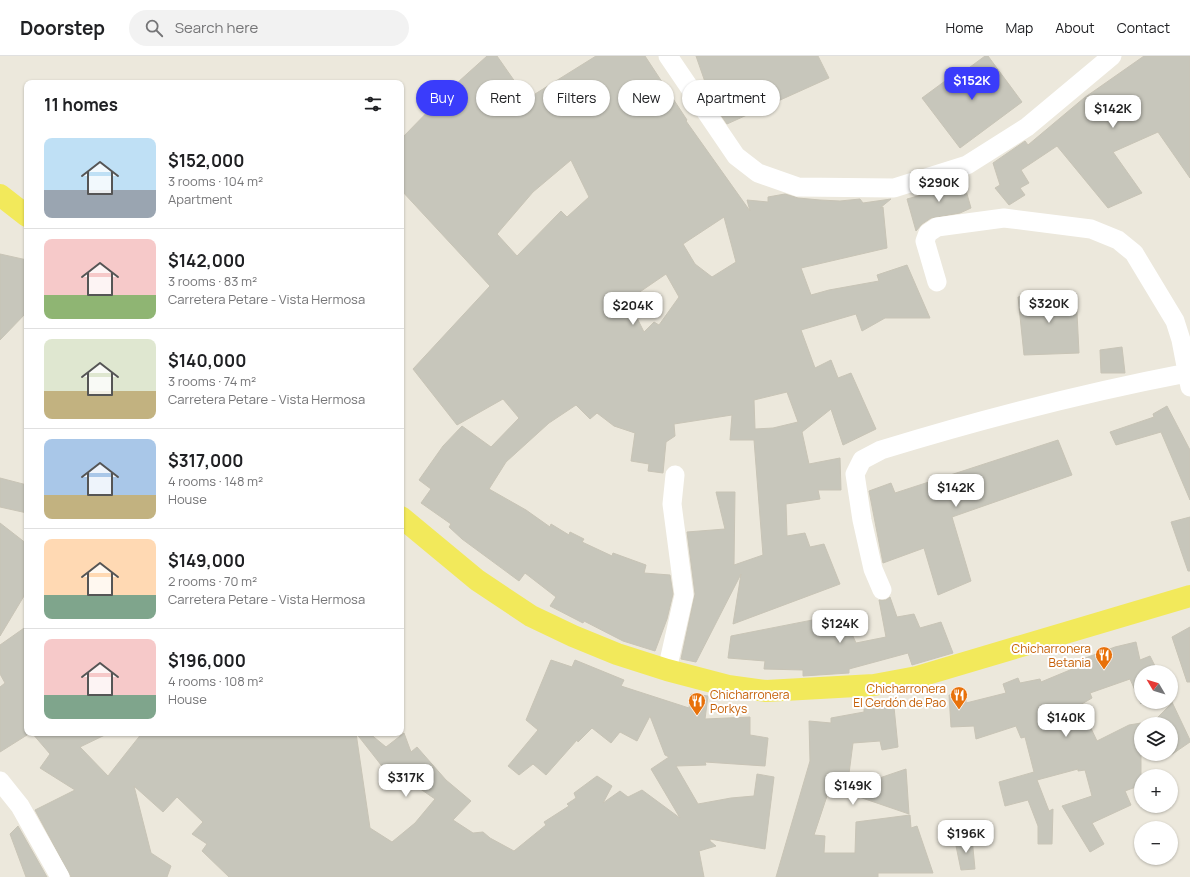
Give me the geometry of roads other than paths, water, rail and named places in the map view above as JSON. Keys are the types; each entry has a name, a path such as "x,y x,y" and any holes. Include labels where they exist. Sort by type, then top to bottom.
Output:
{"main road":[{"path":"0,195 24,214"},
{"path":"404,519 477,580 531,616 573,636 617,654 667,670 728,686 766,691 874,685 936,672 1190,596"}],"street":[{"path":"668,56 736,156 758,173 798,187 894,188 966,165 1028,127 1112,56"},
{"path":"882,590 873,569 857,495 855,474 862,460 881,450 1007,413 1107,388 1188,380 1181,340 1175,321 1134,253 1118,240 1091,229 1004,218 937,227 928,232 925,241 937,282"},
{"path":"667,670 684,595 672,504 675,474"},
{"path":"0,781 20,806 60,877"}],"place":[{"name":"Chicharronera Betania","path":"1104,670"},
{"name":"Chicharronera El Cerdón de Pao","path":"959,710"},
{"name":"Chicharronera Porkys","path":"697,716"}]}
